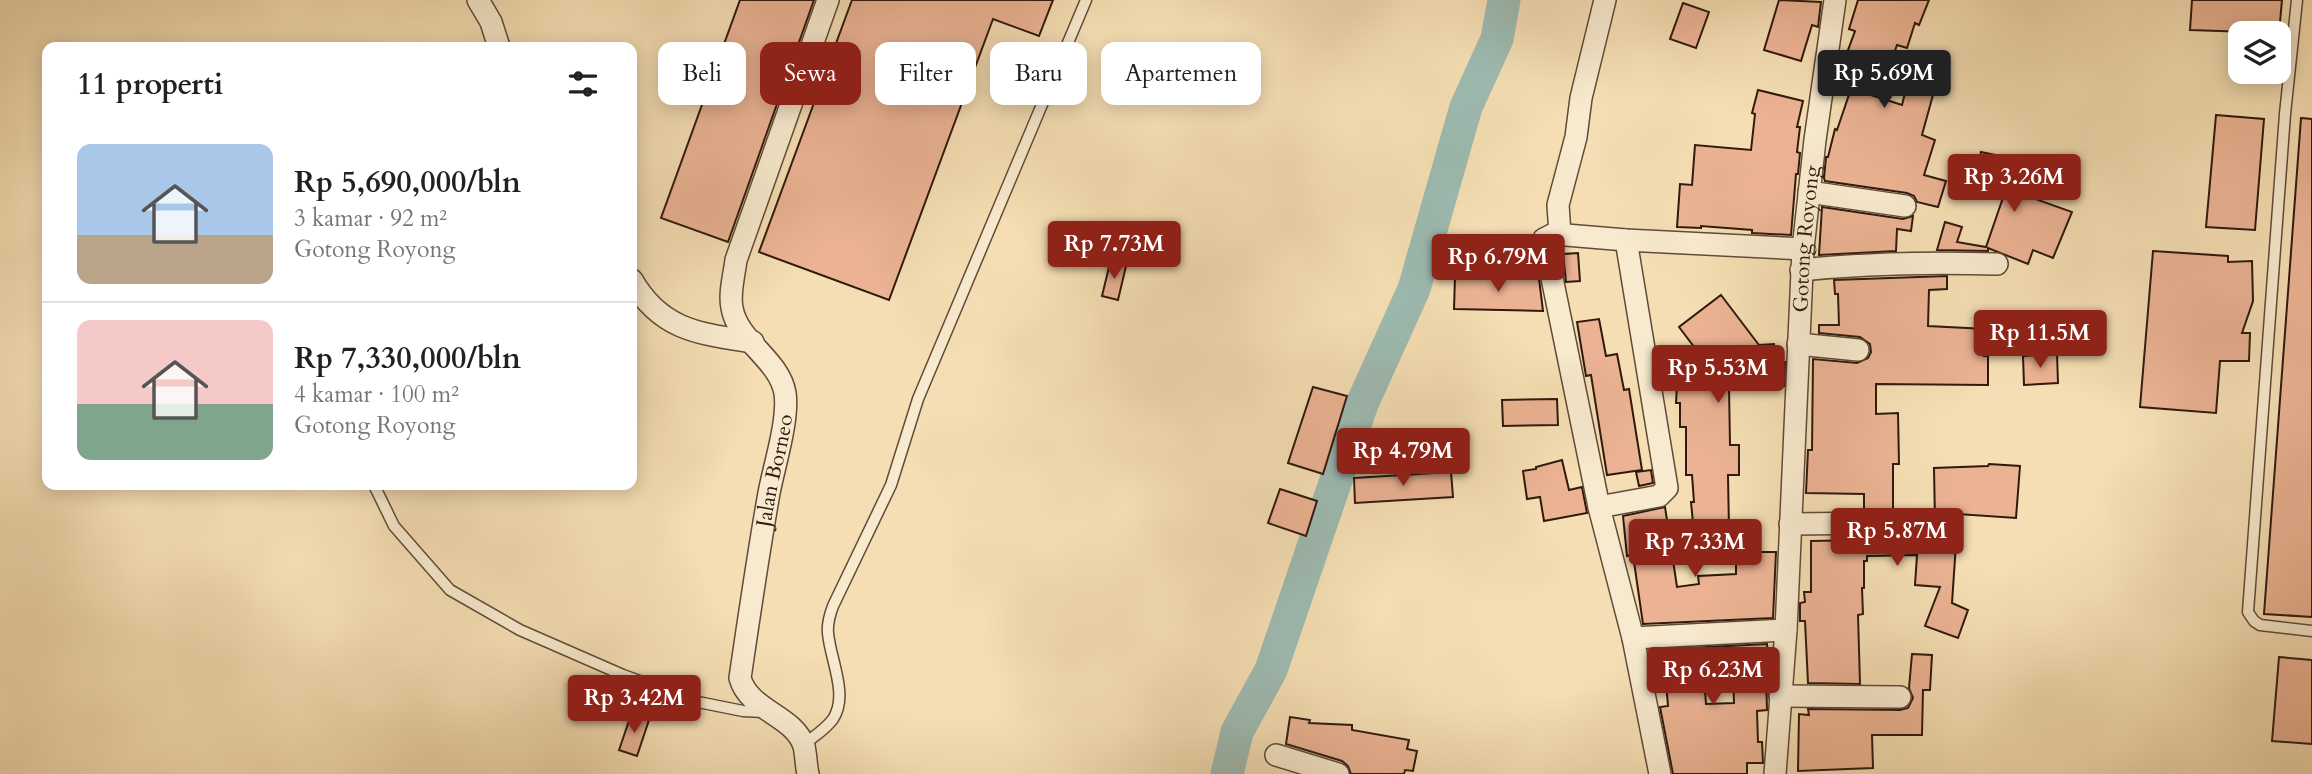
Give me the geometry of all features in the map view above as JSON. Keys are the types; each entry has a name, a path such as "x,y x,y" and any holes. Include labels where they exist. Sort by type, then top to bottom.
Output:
{"street":[{"path":"478,0 491,22 497,42"},
{"name":"Jalan Borneo","path":"803,745 793,729 746,691 740,678 785,411 785,395 781,379 739,326 732,310 731,294 736,261 828,0"},
{"path":"1560,234 1558,205 1576,137 1581,98 1605,0"},
{"name":"Gotong Royong","path":"1774,774 1786,630 1802,259 1835,0"},
{"path":"1809,192 1905,206"},
{"path":"1660,774 1633,638 1599,507 1543,243 1550,235 1560,234 1872,264 1997,264"},
{"path":"1599,507 1659,496 1667,490 1668,482 1626,240"},
{"path":"637,290 660,314 683,329 753,342"},
{"path":"1798,344 1858,350"},
{"path":"1790,524 1887,523"},
{"path":"1633,638 1786,630"},
{"path":"1780,695 1900,697"},
{"path":"803,745 808,774"},
{"path":"1276,755 1338,774"}],"lane":[{"path":"803,745 824,729 838,708 828,619 891,485 918,399 1086,0"},
{"path":"2297,0 2285,114 2248,612 2253,621 2260,625 2312,631"},
{"path":"376,490 394,526 450,590 520,630 623,674 698,702 743,711 769,712"}],"building":[{"path":"740,0 814,0 799,42 760,42 760,105 777,105 728,242 661,218 702,105 746,105 746,42 725,42"},
{"path":"852,0 1053,0 1039,36 993,19 976,65 976,42 875,42 875,105 961,105 889,300 759,252 813,105 861,105 861,42 836,42"},
{"path":"1779,0 1821,2 1818,27 1812,25 1801,61 1764,50"},
{"path":"1858,0 1929,0 1919,25 1915,23 1907,48 1897,45 1888,71 1880,69 1871,95 1902,105 1909,77 1936,84 1922,135 1935,140 1924,175 1946,181 1938,207 1917,202 1914,196 1907,193 1825,181 1826,157 1855,77 1840,72 1855,31 1849,29"},
{"path":"2192,0 2282,0 2280,21 2228,21 2228,31 2190,30"},
{"path":"1683,3 1709,12 1696,48 1670,39"},
{"path":"1758,90 1803,101 1797,127 1800,127 1797,152 1800,153 1791,235 1701,226 1677,227 1680,184 1692,185 1695,145 1751,150 1755,114 1752,113"},
{"path":"2216,115 2264,119 2255,230 2206,227"},
{"path":"2301,118 2312,119 2312,617 2264,614"},
{"path":"1981,152 2034,163 2027,196 2072,212 2053,258 2033,250 2028,264 1988,248 1988,251 1937,250 1945,222 1962,227 1957,242 1986,247 2007,186 1975,179"},
{"path":"1822,207 1903,219 1913,216 1911,231 1897,229 1896,251 1819,255"},
{"path":"2153,251 2228,256 2228,262 2252,261 2253,301 2242,333 2250,333 2249,361 2220,361 2216,413 2140,407"},
{"path":"1578,253 1580,281 1566,282 1563,254"},
{"path":"1110,263 1126,266 1118,300 1102,296"},
{"path":"1947,276 1947,289 1929,290 1928,326 1986,329 1984,356 1988,356 1988,385 1876,384 1876,414 1898,413 1899,464 1893,464 1893,511 1864,510 1864,494 1806,493 1808,450 1812,450 1813,359 1857,363 1868,358 1871,352 1870,344 1860,337 1819,333 1819,325 1839,325 1838,294 1835,294 1834,280"},
{"path":"1455,277 1539,279 1543,311 1454,309"},
{"path":"1721,295 1759,345 1774,344 1775,362 1785,362 1784,386 1729,388 1730,445 1739,445 1739,475 1728,475 1729,529 1694,533 1692,475 1686,475 1686,427 1680,427 1680,403 1676,403 1678,367 1710,368 1679,327"},
{"path":"1599,319 1606,356 1617,354 1624,390 1629,389 1642,470 1607,475 1591,375 1586,376 1577,322"},
{"path":"2057,354 2058,383 2024,385 2023,356"},
{"path":"1313,387 1347,396 1323,474 1288,463"},
{"path":"1557,399 1558,425 1503,426 1502,400"},
{"path":"1562,460 1569,490 1582,487 1587,513 1544,521 1540,497 1527,499 1523,471"},
{"path":"1989,464 2020,466 2016,518 1958,514 1952,603 1968,610 1958,638 1925,626 1940,587 1915,585 1917,555 1867,556 1867,561 1864,561 1862,588 1863,614 1858,615 1860,684 1808,683 1805,621 1800,621 1800,603 1805,602 1804,592 1811,592 1811,541 1864,540 1864,536 1894,534 1899,526 1919,526 1920,520 1935,521 1934,468"},
{"path":"1651,470 1653,483 1639,486 1636,472"},
{"path":"1451,472 1453,497 1355,503 1354,478"},
{"path":"1280,489 1317,501 1306,536 1268,523"},
{"path":"1665,507 1677,587 1699,584 1698,576 1736,574 1736,552 1776,552 1773,618 1643,624 1633,555 1627,556 1623,516"},
{"path":"1767,644 1767,710 1757,711 1758,742 1762,742 1763,763 1747,763 1747,774 1673,774 1660,707 1668,706 1665,670 1653,671 1650,650","holes":["1733,673 1734,703 1706,704 1704,675"]},
{"path":"1912,654 1932,655 1930,690 1923,690 1922,735 1872,735 1873,768 1798,771 1799,714 1809,715 1808,709 1908,708 1913,698 1909,688"},
{"path":"2279,657 2312,660 2312,744 2272,741"},
{"path":"631,715 649,720 637,756 619,750"},
{"path":"1290,717 1310,720 1309,723 1352,725 1352,730 1409,740 1407,749 1417,751 1413,771 1405,770 1404,774 1351,774 1342,761 1286,744"}],"waterway":[{"path":"1227,774 1237,732 1271,670 1362,404 1414,289 1466,107 1497,39 1504,0"}]}
